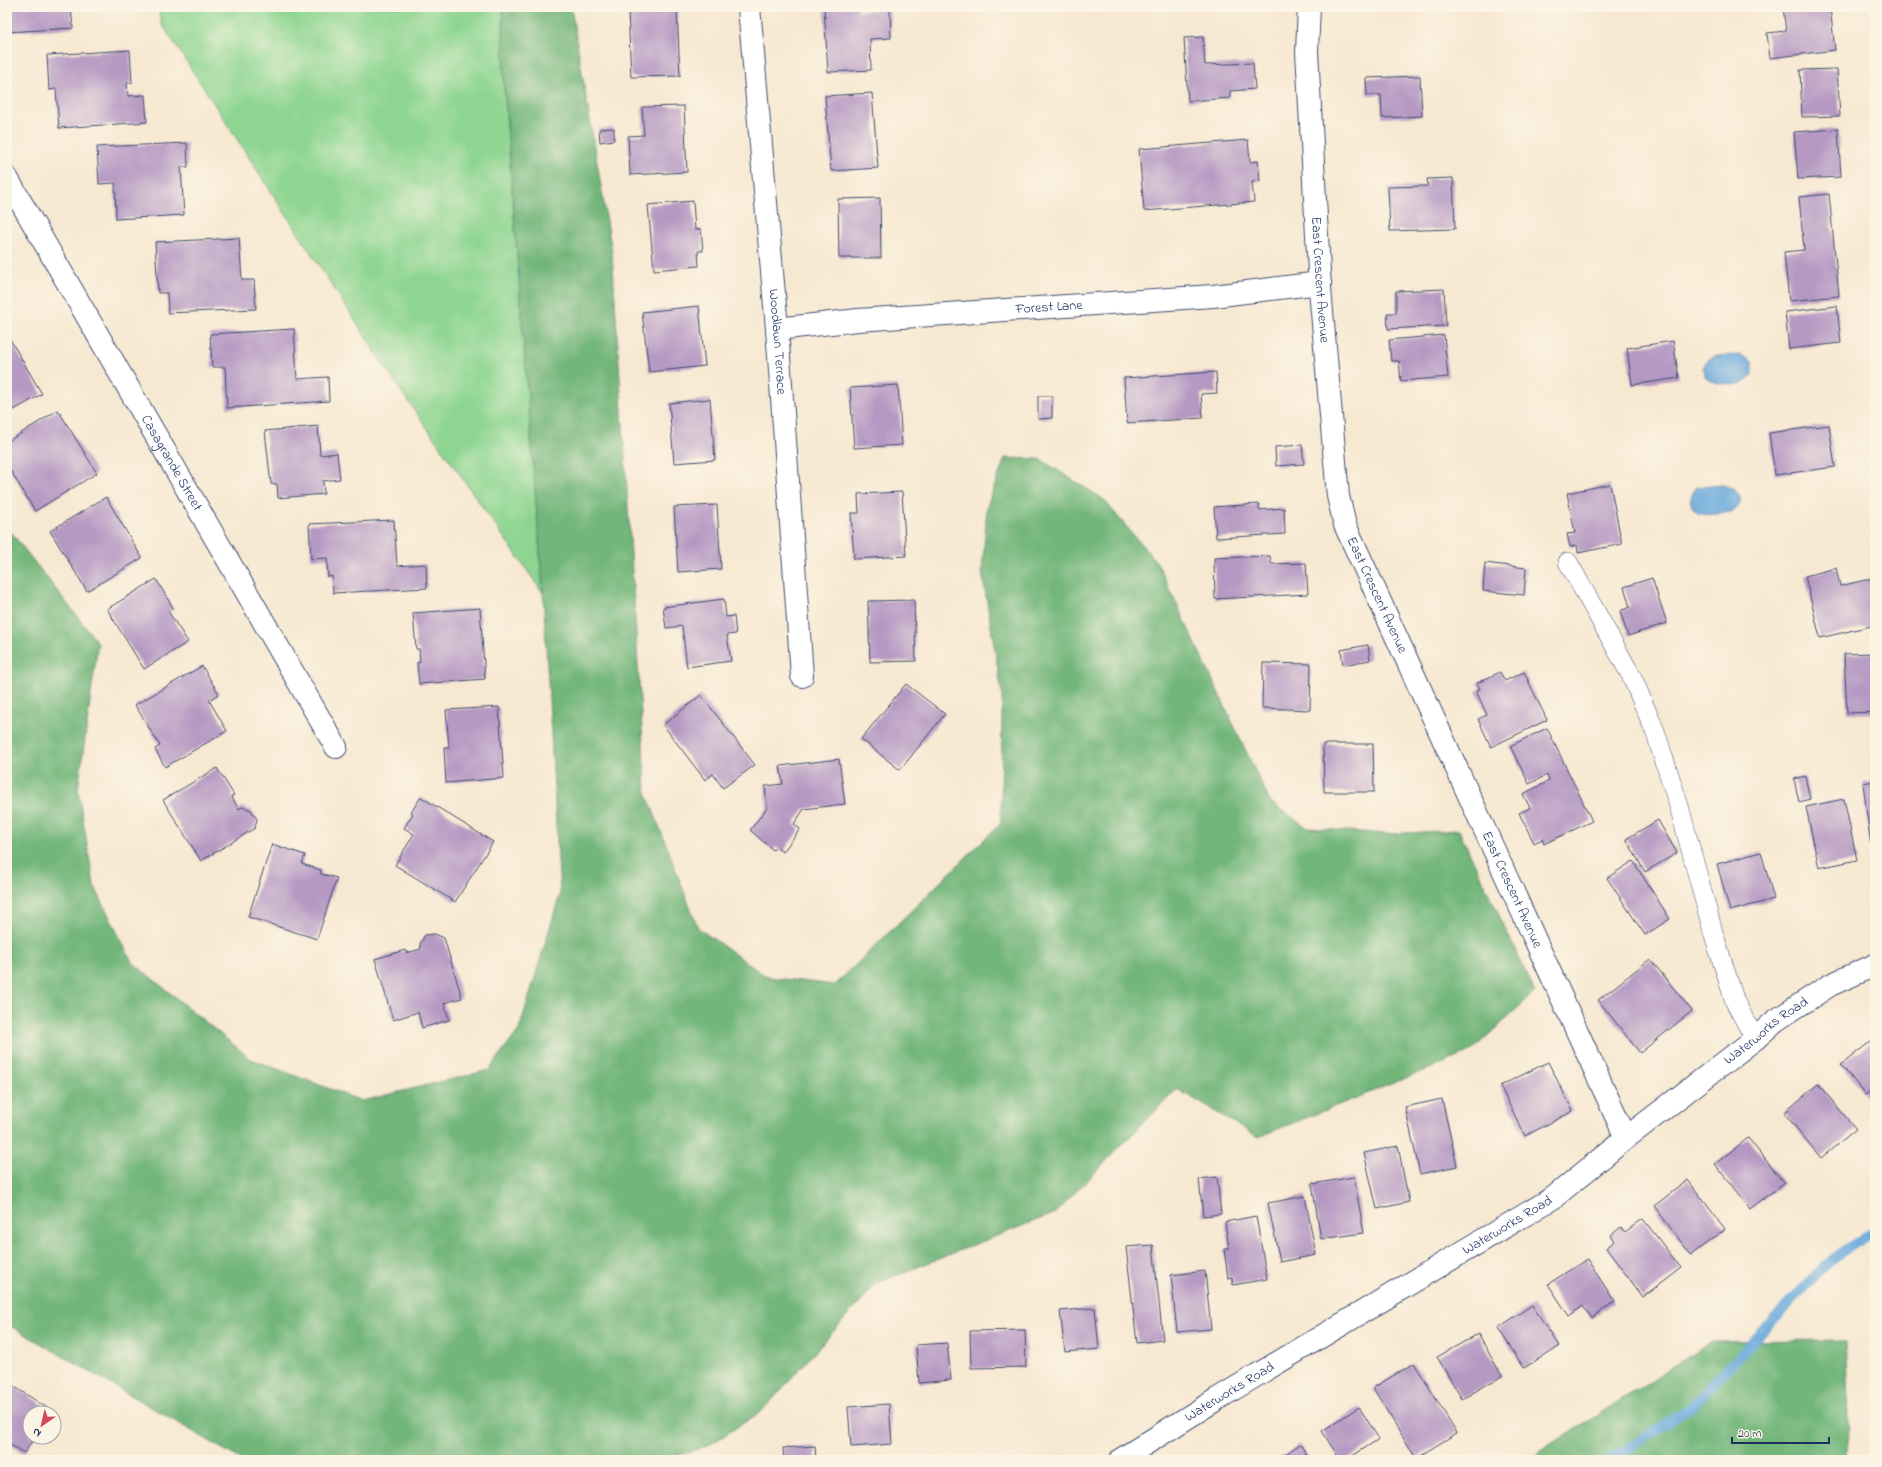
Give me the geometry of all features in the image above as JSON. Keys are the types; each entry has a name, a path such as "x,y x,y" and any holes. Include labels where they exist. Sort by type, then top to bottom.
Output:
{"street":[{"name":"Woodlawn Terrace","path":"749,7 777,329 802,676"},
{"name":"East Crescent Avenue","path":"1309,7 1307,51 1320,283 1338,496 1345,526 1626,1138"},
{"name":"Casagrande Street","path":"7,178 336,747"},
{"name":"Forest Lane","path":"777,329 858,320 1213,296 1320,283"},
{"name":"Waterworks Road","path":"1120,1460 1223,1396 1553,1198 1626,1138 1755,1039 1775,1021 1830,985 1875,965"}],"lane":[{"path":"1568,562 1632,676 1655,732 1679,806 1713,932 1736,1002 1755,1039"}],"green space":[{"path":"158,7 503,7 504,86 543,593 399,388 162,24"},
{"path":"503,7 571,7 612,252 646,792 698,928 767,977 835,985 1001,823 1002,694 982,572 987,506 1005,458 1040,459 1103,499 1158,564 1270,802 1308,828 1387,834 1459,830 1535,992 1469,1053 1258,1137 1177,1089 1055,1213 877,1283 762,1411 711,1444 666,1460 242,1460 7,1324 7,527 98,643 78,790 94,885 132,962 251,1059 362,1101 489,1070 519,1030 560,894 543,593 504,86"},
{"path":"1845,1341 1850,1436 1843,1460 1527,1460 1711,1342"}],"water":[{"path":"1724,355 1741,355 1752,362 1753,371 1750,378 1745,382 1729,385 1721,384 1706,378 1703,369 1705,364 1713,357"},
{"path":"1723,485 1735,490 1738,493 1740,500 1736,509 1725,513 1709,515 1700,514 1694,510 1691,504 1691,498 1697,487"}],"building":[{"path":"71,7 73,28 7,32 7,8"},
{"path":"824,7 858,7 858,11 890,9 891,38 870,39 871,70 828,72"},
{"path":"1783,7 1830,7 1835,50 1770,58 1767,33 1786,31"},
{"path":"677,9 680,76 631,77 628,10"},
{"path":"1203,37 1205,65 1253,63 1255,89 1230,91 1230,98 1188,101 1184,38"},
{"path":"130,50 132,83 127,83 128,96 145,95 147,122 59,128 56,89 49,90 47,55"},
{"path":"1837,69 1840,116 1802,117 1800,70"},
{"path":"1420,76 1422,116 1382,118 1381,95 1367,95 1366,78"},
{"path":"872,93 878,168 831,171 825,96"},
{"path":"684,106 687,172 630,175 628,136 644,135 642,107"},
{"path":"614,128 614,140 600,142 599,129"},
{"path":"1838,129 1841,177 1798,179 1794,132"},
{"path":"1248,140 1250,162 1258,161 1260,181 1252,182 1254,202 1144,211 1139,149"},
{"path":"187,143 188,167 181,167 184,215 116,219 115,183 99,184 97,147"},
{"path":"1453,178 1455,229 1390,231 1388,187 1428,186 1427,179"},
{"path":"1829,194 1839,296 1789,301 1784,252 1804,250 1799,197"},
{"path":"880,198 881,258 839,258 838,199"},
{"path":"693,201 695,230 701,229 703,251 698,251 699,266 654,270 648,205"},
{"path":"239,238 242,280 254,280 256,309 168,313 167,293 158,293 155,242"},
{"path":"1444,289 1446,326 1388,329 1387,313 1396,313 1396,291"},
{"path":"699,306 705,366 649,372 642,312"},
{"path":"1837,306 1841,343 1789,349 1785,312"},
{"path":"294,329 297,379 328,377 329,401 227,408 225,367 212,367 210,334"},
{"path":"7,334 42,394 7,414"},
{"path":"1444,335 1448,377 1401,381 1399,361 1391,361 1389,340"},
{"path":"1673,341 1679,378 1632,385 1627,348"},
{"path":"1216,372 1217,393 1201,394 1203,418 1127,423 1124,378"},
{"path":"898,385 902,445 854,448 850,388"},
{"path":"1038,396 1052,396 1052,418 1038,419"},
{"path":"710,399 715,460 674,463 669,403"},
{"path":"58,410 97,473 35,511 7,465 7,442"},
{"path":"1829,425 1835,467 1775,475 1769,433"},
{"path":"318,426 320,455 337,453 340,479 323,481 324,494 278,498 277,484 271,484 265,431"},
{"path":"1302,445 1304,464 1276,466 1275,447"},
{"path":"1610,484 1622,544 1578,553 1577,545 1570,547 1567,534 1575,533 1567,493"},
{"path":"902,492 906,556 854,559 851,513 859,513 858,494"},
{"path":"106,497 142,558 87,591 50,531"},
{"path":"1259,504 1259,510 1284,508 1285,534 1216,538 1214,507"},
{"path":"717,505 721,569 678,572 674,507"},
{"path":"394,520 397,566 426,564 427,588 333,593 332,576 328,577 327,558 311,559 309,524"},
{"path":"1270,556 1271,564 1306,563 1308,594 1215,599 1214,558"},
{"path":"1485,563 1526,568 1524,595 1483,591"},
{"path":"1836,568 1840,586 1874,578 1875,625 1820,638 1805,576"},
{"path":"1652,578 1667,623 1628,636 1620,611 1630,607 1624,587"},
{"path":"156,579 173,608 168,611 188,642 144,669 107,609"},
{"path":"724,599 726,617 734,616 736,634 727,635 731,661 687,667 682,626 666,628 663,607"},
{"path":"914,600 916,661 870,662 868,601"},
{"path":"480,608 485,679 419,684 417,663 420,662 419,649 416,649 413,613"},
{"path":"1368,645 1370,660 1343,665 1341,650"},
{"path":"1875,653 1875,712 1847,713 1844,654"},
{"path":"1263,663 1311,664 1310,710 1262,708"},
{"path":"202,666 219,694 209,700 227,731 165,767 155,749 160,746 135,705"},
{"path":"1500,672 1505,681 1524,672 1547,720 1491,747 1478,719 1487,715 1476,691 1480,689 1477,683"},
{"path":"906,684 945,714 900,770 861,739"},
{"path":"701,695 755,765 723,788 713,774 705,780 663,725"},
{"path":"499,707 504,778 446,783 444,748 449,748 446,710"},
{"path":"1547,728 1592,821 1544,844 1542,839 1534,843 1519,813 1530,808 1523,794 1549,781 1547,775 1529,784 1510,746"},
{"path":"1323,744 1373,744 1374,792 1324,792"},
{"path":"839,759 845,804 804,809 794,824 800,829 783,852 776,847 773,850 750,830 767,808 765,786 783,784 780,766"},
{"path":"217,768 234,795 231,796 239,809 242,807 251,810 257,819 255,828 201,861 163,800"},
{"path":"1805,776 1810,799 1799,802 1794,779"},
{"path":"1875,781 1875,855 1872,855 1863,783"},
{"path":"421,797 493,842 455,902 395,865 414,834 404,828 413,814 411,812"},
{"path":"1844,799 1857,860 1819,868 1806,807"},
{"path":"1658,820 1677,853 1645,872 1626,839"},
{"path":"272,844 305,855 302,864 321,870 321,874 337,878 317,939 248,917"},
{"path":"1761,852 1774,899 1730,911 1717,864"},
{"path":"1633,861 1670,919 1645,935 1607,878"},
{"path":"435,934 444,938 462,998 444,1003 449,1020 422,1028 418,1012 393,1020 375,959 405,950 407,953 421,949 420,944 425,935"},
{"path":"1650,959 1692,1011 1640,1053 1598,1000"},
{"path":"1875,1038 1875,1088 1866,1095 1841,1065"},
{"path":"1548,1062 1573,1111 1525,1136 1500,1086"},
{"path":"1818,1084 1856,1129 1821,1158 1784,1113"},
{"path":"1442,1099 1457,1166 1420,1174 1405,1107"},
{"path":"1748,1138 1784,1183 1750,1209 1715,1164"},
{"path":"1398,1146 1409,1202 1377,1209 1364,1153"},
{"path":"1217,1177 1221,1214 1203,1216 1199,1179"},
{"path":"1354,1177 1364,1233 1321,1239 1312,1184"},
{"path":"1688,1180 1725,1229 1691,1255 1654,1206"},
{"path":"1305,1196 1316,1255 1280,1262 1268,1203"},
{"path":"1256,1216 1267,1279 1233,1285 1232,1277 1228,1278 1224,1249 1229,1249 1225,1222"},
{"path":"1643,1219 1681,1268 1643,1297 1606,1248 1615,1241 1611,1235 1621,1227 1625,1232"},
{"path":"1153,1245 1163,1340 1137,1343 1126,1247"},
{"path":"1587,1259 1615,1302 1591,1318 1583,1306 1569,1316 1548,1284"},
{"path":"1205,1271 1211,1329 1177,1332 1171,1275"},
{"path":"1532,1305 1559,1346 1524,1368 1498,1328"},
{"path":"1095,1308 1099,1349 1065,1352 1060,1311"},
{"path":"1025,1330 1026,1367 971,1368 970,1331"},
{"path":"1478,1334 1502,1376 1462,1399 1437,1357"},
{"path":"947,1343 951,1380 919,1383 916,1345"},
{"path":"1414,1363 1457,1433 1416,1458 1373,1388"},
{"path":"7,1382 43,1405 22,1405 22,1445 30,1445 24,1453 7,1443"},
{"path":"889,1404 892,1444 851,1447 848,1407"},
{"path":"1359,1407 1379,1439 1346,1460 1340,1460 1322,1431"},
{"path":"1300,1444 1310,1460 1277,1460"},
{"path":"815,1446 816,1460 784,1460 783,1448"}],"waterway":[{"path":"1610,1460 1691,1407 1832,1258 1875,1231"}]}
